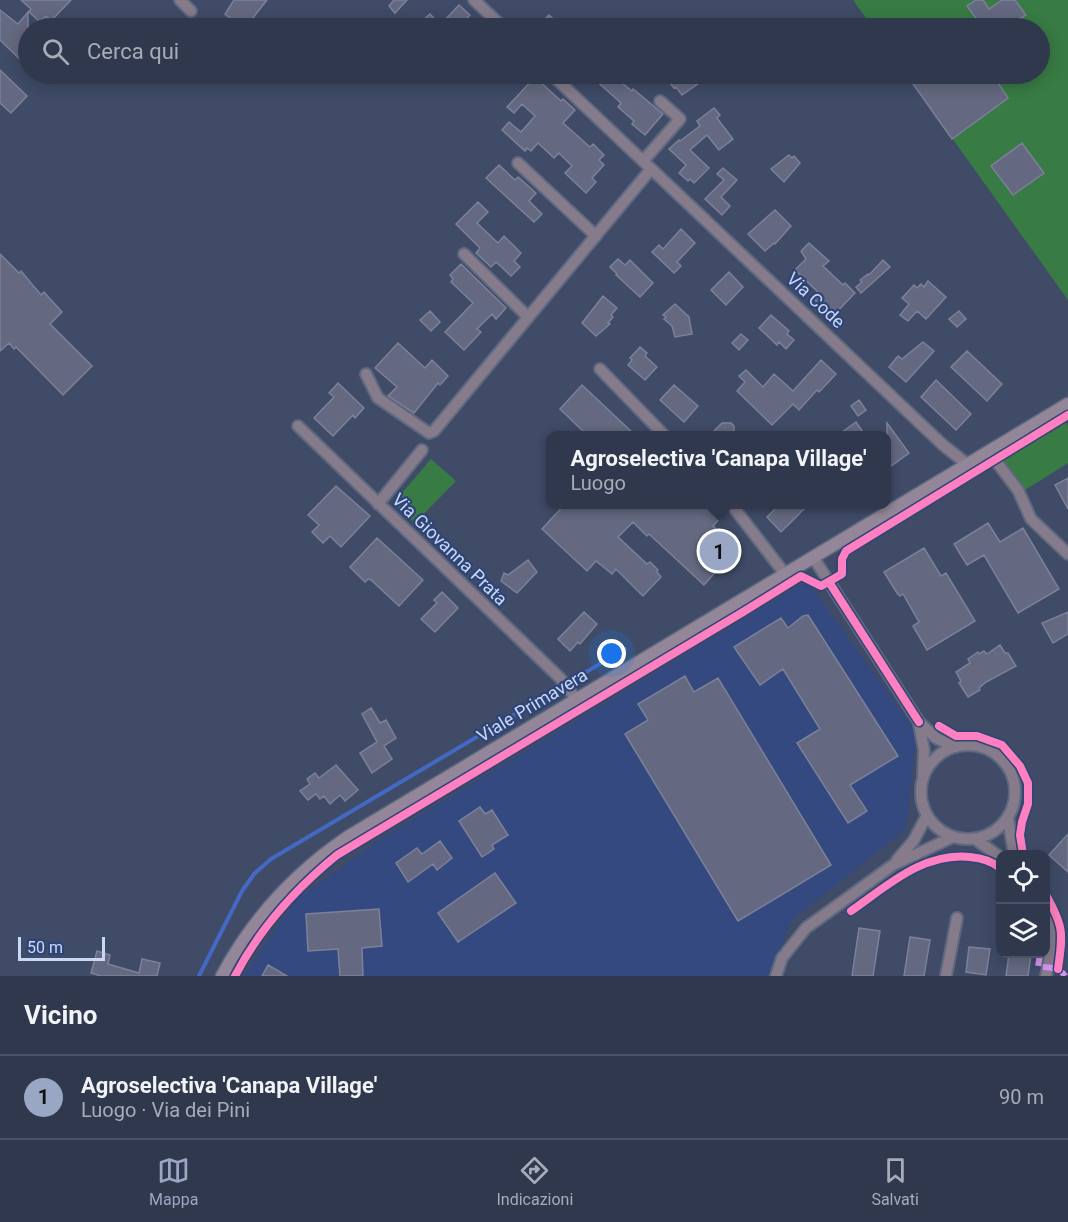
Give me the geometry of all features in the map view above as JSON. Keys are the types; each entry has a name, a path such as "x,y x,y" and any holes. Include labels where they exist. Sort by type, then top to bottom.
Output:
{"main road":[{"name":"Viale Primavera","path":"222,976 267,908 318,859 348,837 574,697 785,574 967,464 1067,408"}],"street":[{"path":"180,0 191,10"},
{"path":"474,0 493,18"},
{"name":"Via Code","path":"562,84 814,320 943,445 967,464"},
{"path":"643,160 680,119 660,101"},
{"path":"518,163 596,236"},
{"path":"366,374 378,398 429,434 434,431 651,169"},
{"path":"464,254 528,317"},
{"path":"600,369 661,431"},
{"name":"Via Giovanna Prata","path":"298,426 560,678 574,697"},
{"path":"378,504 422,450"},
{"path":"989,452 1018,490 1032,519 1068,555"},
{"path":"735,509 785,574"},
{"path":"813,557 919,722 936,738 956,747"},
{"path":"919,722 924,750 922,800 927,815 938,828 953,837 975,839 993,832 1008,818 1014,805 1013,777 1007,766 996,755 984,748 956,747 935,759 927,769 923,781"},
{"path":"893,865 914,840 927,815"},
{"path":"1008,818 1013,850"},
{"path":"776,976 782,958 806,928 893,865 953,837"},
{"path":"975,839 996,854"},
{"path":"946,976 957,918"},
{"path":"1050,930 1053,941 1050,956"},
{"path":"1046,976 1050,958"}],"shaded area":[{"path":"807,581 917,733 906,829 792,920 769,976 243,976 297,899 379,840"}],"green space":[{"path":"853,0 1068,0 1068,300 913,84 1050,84 1050,18 866,18"},
{"path":"1066,422 1068,426 1068,463 1025,490 1001,460"},
{"path":"431,459 456,481 415,523 396,506 396,500"}],"building":[{"path":"21,0 71,0 54,18 46,16 36,18 29,12 31,9"},
{"path":"234,0 267,0 253,18 230,18 225,14"},
{"path":"394,0 407,0 395,13 389,6"},
{"path":"976,0 983,0 989,9 1002,0 1015,0 1026,15 1021,18 976,18 967,6"},
{"path":"459,5 470,15 467,18 447,18"},
{"path":"0,10 18,24 18,57 0,40"},
{"path":"0,70 27,96 11,113 0,103"},
{"path":"528,84 543,84 575,110 563,123 590,147 593,144 604,155 599,160 604,165 592,178 596,182 586,193 565,173 572,166 559,153 554,158 538,143 531,151 527,148 525,151 502,130 509,122 521,132 535,116 522,104 514,113 507,107"},
{"path":"600,84 623,84 632,91 633,89 663,114 645,135 618,107 621,103"},
{"path":"671,84 698,84 682,95 676,87 674,88"},
{"path":"913,84 999,84 1008,98 952,139"},
{"path":"714,108 720,115 717,118 733,139 719,150 707,135 690,150 709,168 694,183 679,173 686,165 669,149 700,126 697,121"},
{"path":"1022,143 1044,173 1013,195 991,166"},
{"path":"789,155 792,158 794,156 800,163 784,182 771,169"},
{"path":"499,165 515,180 518,177 536,193 529,201 542,214 534,222 486,178"},
{"path":"723,168 737,180 721,197 730,206 722,215 705,199 724,180 717,174"},
{"path":"478,202 488,212 477,223 498,243 504,236 521,253 514,261 520,267 511,276 496,262 491,267 476,253 480,248 456,224"},
{"path":"775,210 791,226 775,244 765,251 748,234"},
{"path":"681,229 695,243 677,262 681,266 674,273 652,252 659,245 663,249"},
{"path":"809,243 829,261 823,266 855,293 832,317 814,299 820,294 795,270 806,259 801,251"},
{"path":"0,254 19,273 21,271 41,295 44,292 62,312 50,324 92,366 63,395 16,347 14,349 9,343 0,351"},
{"path":"618,259 625,265 630,260 653,283 640,297 610,267"},
{"path":"883,260 890,267 861,293 856,287 862,282 860,280 869,275"},
{"path":"461,264 506,308 496,319 492,314 477,329 481,332 464,350 445,332 473,303 451,282 453,279 450,275"},
{"path":"729,272 743,287 726,305 711,290"},
{"path":"928,281 946,297 926,319 917,311 908,321 900,315 909,304 902,298 914,285 917,288 921,284 924,287"},
{"path":"603,296 617,308 611,315 613,317 608,323 610,324 596,336 582,323"},
{"path":"675,304 689,317 692,334 675,337 672,326 664,319 666,317 663,315"},
{"path":"430,311 440,322 431,331 420,320"},
{"path":"959,311 966,319 957,327 949,319"},
{"path":"771,315 789,331 787,334 794,340 786,349 779,342 777,345 759,328"},
{"path":"741,334 748,340 739,350 732,343"},
{"path":"923,342 934,351 906,382 889,367 898,356 902,359"},
{"path":"398,343 425,368 432,360 448,376 440,385 438,383 414,413 388,396 397,387 375,368"},
{"path":"640,347 647,353 645,356 657,367 645,380 628,365 632,360 630,358"},
{"path":"967,351 1002,384 987,401 951,367"},
{"path":"821,360 836,374 799,410 793,404 772,425 737,391 745,382 739,376 746,370 763,387 774,374 793,391"},
{"path":"936,380 971,414 956,430 921,397"},
{"path":"338,383 364,408 355,418 353,415 333,436 314,418 334,397 329,393"},
{"path":"582,385 631,431 583,431 560,409"},
{"path":"674,385 698,406 684,422 660,400"},
{"path":"859,400 866,410 858,416 851,406"},
{"path":"856,422 862,431 844,431"},
{"path":"722,423 731,423 734,426 734,431 714,431"},
{"path":"887,423 909,453 891,466 891,431 887,431"},
{"path":"1068,478 1068,509 1055,485"},
{"path":"336,486 370,516 341,547 330,536 323,543 312,532 319,525 308,515"},
{"path":"560,509 717,509 723,515 713,526 736,549 704,585 633,522 618,537 647,564 650,562 661,577 643,596 616,569 612,574 596,561 587,571 542,529"},
{"path":"775,509 804,509 781,532 767,517"},
{"path":"988,523 1000,542 1023,528 1059,589 1018,613 984,555 967,565 954,544"},
{"path":"377,538 423,580 399,606 371,580 368,579 365,582 350,567"},
{"path":"924,548 941,576 946,573 975,621 927,650 913,626 919,622 903,594 900,596 897,593 884,572"},
{"path":"528,560 537,572 517,593 501,581 504,573 508,575"},
{"path":"442,592 458,608 435,632 421,619 437,603 434,600"},
{"path":"584,612 597,624 580,644 578,642 570,651 558,639"},
{"path":"1068,612 1068,634 1053,643 1042,623"},
{"path":"808,615 898,756 850,785 867,811 848,823 797,743 820,729 783,669 760,685 734,647 781,618 788,628 803,616"},
{"path":"1000,645 1016,666 986,682 979,688 980,690 968,697 959,683 961,681 956,672 970,663 968,659 978,652 979,654 984,651 987,654"},
{"path":"685,676 694,692 718,678 831,865 738,921 625,734 648,720 638,704"},
{"path":"371,708 380,723 386,720 396,738 384,746 392,759 372,773 360,753 377,742 362,714"},
{"path":"336,765 358,790 345,801 340,795 330,804 324,796 320,799 316,794 308,800 300,791 310,784 307,779 315,773 319,778"},
{"path":"480,807 485,814 492,810 508,835 492,845 494,849 482,857 459,821"},
{"path":"1068,834 1068,872 1050,854"},
{"path":"440,841 452,858 437,870 433,864 408,882 396,863 417,848 422,854"},
{"path":"495,873 516,903 458,942 438,913"},
{"path":"379,909 382,946 362,948 363,976 340,976 338,949 308,951 306,914"},
{"path":"859,928 880,931 873,976 852,976"},
{"path":"910,937 930,940 924,976 904,976"},
{"path":"969,947 990,949 986,975 966,972"},
{"path":"97,951 110,955 108,964 139,973 142,959 160,963 157,976 101,976 91,973"},
{"path":"1008,958 1031,958 1028,976 1006,976"},
{"path":"268,965 287,976 262,976"}],"waterway":[{"path":"199,976 242,891 254,874 271,859 625,649"}],"marked path":[{"path":"1039,958 1038,967 1057,969 1065,976"}],"cycle path":[{"path":"235,976 255,942 279,911 306,882 337,855 801,576 821,586 842,574 842,559 846,551 1068,415"},
{"path":"829,582 919,722"},
{"path":"939,726 956,736 977,736 1002,745 1020,766 1028,783 1028,804 1020,835 1022,850"},
{"path":"851,911 921,865 953,857 974,857 996,866"},
{"path":"1050,903 1061,930 1058,969"}],"place":[{"name":"Agroselectiva 'Canapa Village'","path":"719,551"}]}
